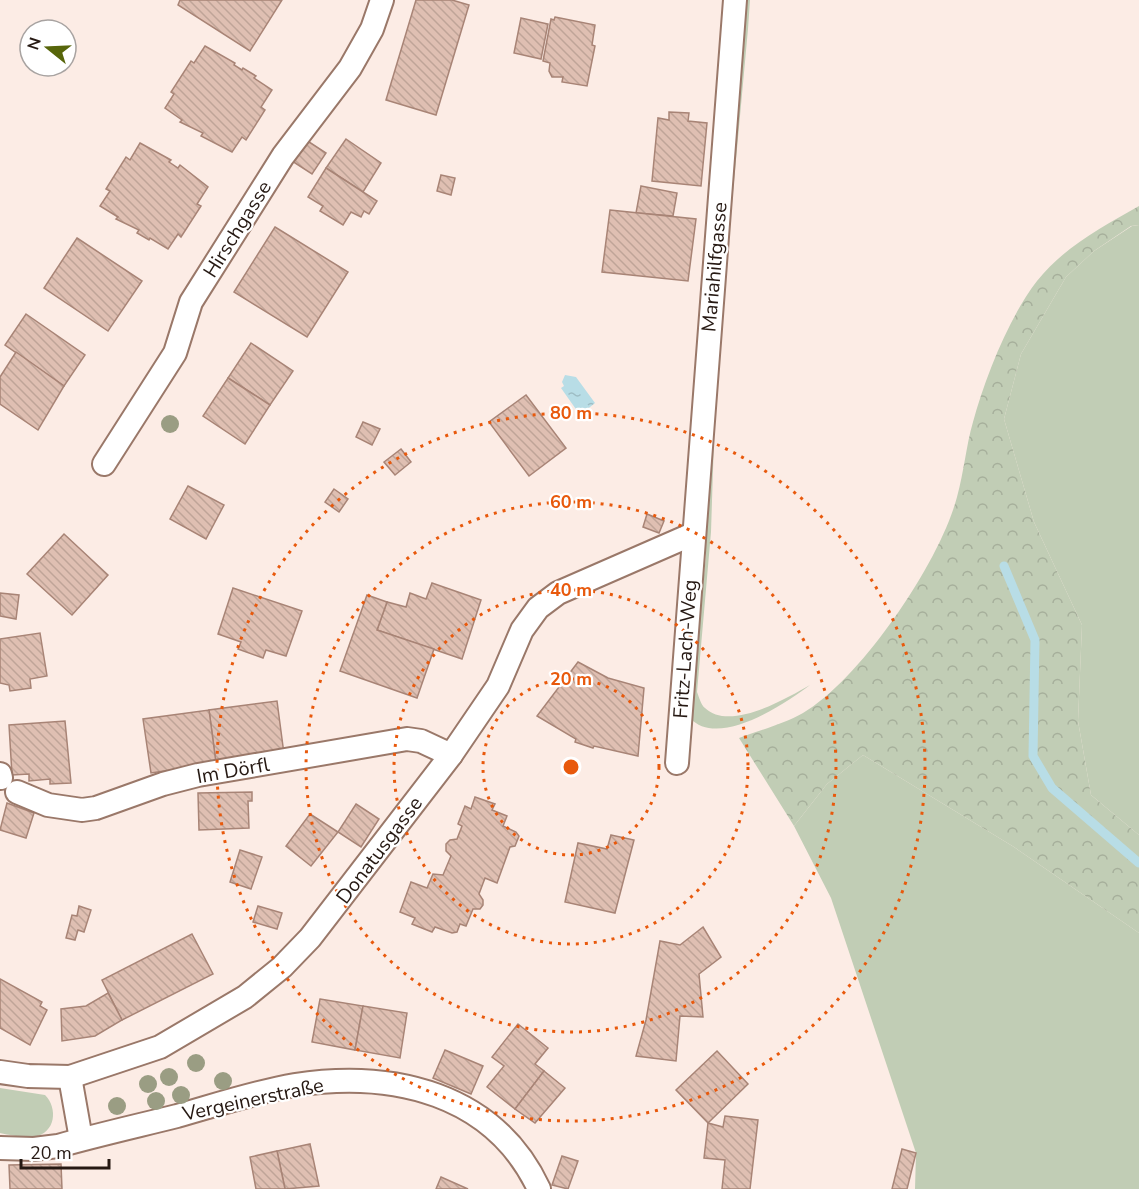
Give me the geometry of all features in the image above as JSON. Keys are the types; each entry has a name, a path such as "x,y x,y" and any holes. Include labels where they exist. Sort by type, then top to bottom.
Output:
{"street":[{"name":"Hirschgasse","path":"104,464 175,353 191,302 283,156 350,68 372,29 382,0"},
{"name":"Mariahilfgasse","path":"693,534 735,0"},
{"name":"Donatusgasse","path":"0,1072 28,1076 70,1077 160,1047 245,997 282,967 325,920 451,755 498,686 522,630 538,608 558,592 693,534"},
{"name":"Fritz-Lach-Weg","path":"677,764 693,534"},
{"name":"Im Dörfl","path":"6,781 48,805 82,810 96,808 163,784 198,775 407,739 421,741 451,755"},
{"path":"70,1077 81,1139"},
{"name":"Vergeinerstraße","path":"0,1148 34,1149 81,1139 295,1085 335,1081 388,1084 432,1093 471,1110 502,1133 529,1168 539,1189"}],"green space":[{"path":"745,0 750,0 716,377 711,532 697,692 705,708 716,714 729,716 743,715 758,710 810,685 768,712 734,726 717,729 702,726 690,718 706,555 707,422 738,110"},
{"path":"1139,206 1139,225 1131,226 1094,251 1066,277 1021,354 1004,419 1034,522 1082,625 1078,721 1091,795 1139,835 1139,933 1014,847 863,755 827,784 794,826 739,738 780,724 803,713 826,697 873,647 916,585 948,524 957,497 971,431 984,386 1017,312 1037,281 1059,258 1098,230"},
{"path":"1139,225 1139,835 1091,795 1078,721 1082,625 1034,522 1004,419 1021,354 1066,277 1094,251 1132,226"},
{"path":"863,755 1014,847 1139,933 1139,1189 915,1189 916,1153 831,898 794,826 827,784"},
{"path":"0,1088 45,1095 52,1106 53,1113 51,1125 47,1131 34,1137 0,1133"}],"water":[{"path":"565,375 576,377 595,403 580,415 561,388 564,386 562,382"}],"building":[{"path":"180,0 282,0 250,51 178,5"},
{"path":"416,0 452,0 469,5 436,115 386,100"},
{"path":"555,17 595,25 592,45 595,46 587,86 562,82 563,77 552,77 549,71 550,63 543,61 551,19 554,20"},
{"path":"521,18 548,24 541,59 514,53"},
{"path":"205,46 235,63 234,65 242,70 243,68 256,76 254,78 272,90 261,107 265,110 246,140 242,137 232,152 201,136 203,133 180,122 182,120 165,108 174,94 171,92 191,61 194,63"},
{"path":"669,112 689,113 688,121 707,123 701,186 652,181 658,118 669,120"},
{"path":"346,139 381,163 363,192 326,168"},
{"path":"306,140 326,153 312,174 292,161"},
{"path":"140,143 171,160 169,162 178,168 180,165 208,187 197,204 201,206 181,237 178,234 168,249 137,233 139,230 116,219 118,217 100,206 110,191 106,189 126,157 130,160"},
{"path":"326,168 377,201 369,214 364,211 361,217 351,212 343,225 320,211 323,206 308,197"},
{"path":"441,175 455,178 451,195 437,191"},
{"path":"641,186 677,193 673,216 636,213"},
{"path":"610,210 696,219 688,281 602,272"},
{"path":"275,227 348,272 307,337 234,292"},
{"path":"77,238 142,281 108,331 44,288"},
{"path":"26,314 85,355 64,386 5,345"},
{"path":"251,343 293,371 270,405 228,378"},
{"path":"16,352 64,386 38,430 0,404 0,377"},
{"path":"228,378 270,405 245,444 203,416"},
{"path":"526,395 566,448 529,476 489,422"},
{"path":"363,422 380,429 372,445 356,437"},
{"path":"401,449 411,462 395,475 384,462"},
{"path":"188,486 224,505 206,539 170,519"},
{"path":"334,489 348,499 339,512 325,502"},
{"path":"647,514 664,521 659,533 643,527"},
{"path":"64,534 108,575 72,615 27,574"},
{"path":"432,583 481,600 462,659 377,630 387,602 406,607 410,593 426,599"},
{"path":"233,588 302,611 286,656 266,650 263,658 238,649 241,642 218,634"},
{"path":"0,593 19,595 16,619 0,616"},
{"path":"367,595 387,602 377,630 434,649 417,698 340,671"},
{"path":"40,633 47,676 30,679 31,688 10,691 9,685 0,683 0,639"},
{"path":"578,662 608,678 644,688 638,756 594,746 593,748 575,742 576,739 537,716"},
{"path":"277,701 284,754 216,763 209,710"},
{"path":"209,710 216,763 151,773 143,719"},
{"path":"65,721 71,783 50,784 50,779 29,781 29,774 12,775 9,725"},
{"path":"252,792 252,801 248,801 249,828 199,830 198,793"},
{"path":"475,797 495,804 492,810 507,816 503,826 516,832 519,836 515,846 510,847 497,883 485,878 479,894 483,905 480,909 473,909 466,926 460,924 457,932 452,933 435,927 432,932 412,924 415,918 400,912 411,882 427,888 433,874 443,875 451,856 446,851 446,844 450,840 457,839 462,826 458,824 465,806 471,809"},
{"path":"7,803 34,813 26,838 0,830"},
{"path":"356,804 379,819 361,847 338,832"},
{"path":"310,814 338,832 311,866 286,846"},
{"path":"611,835 634,840 615,913 565,902 578,843 607,849"},
{"path":"240,850 262,857 251,889 230,882"},
{"path":"79,906 91,910 84,932 78,930 75,940 66,938 72,915 77,916"},
{"path":"258,906 282,913 277,929 253,922"},
{"path":"703,927 721,957 699,974 703,1017 680,1016 676,1061 636,1056 646,1020 660,941 680,945"},
{"path":"192,934 213,974 122,1020 102,980"},
{"path":"0,979 42,1002 40,1006 47,1010 30,1045 0,1028"},
{"path":"108,993 122,1020 95,1036 62,1041 61,1009 86,1006"},
{"path":"320,999 363,1006 355,1050 312,1042"},
{"path":"363,1006 407,1013 400,1058 355,1050"},
{"path":"518,1024 548,1048 535,1064 544,1071 515,1109 487,1087 504,1066 492,1057"},
{"path":"445,1050 483,1066 471,1094 433,1078"},
{"path":"717,1051 748,1084 708,1123 676,1090"},
{"path":"544,1071 565,1088 535,1123 515,1109"},
{"path":"725,1116 758,1120 750,1189 722,1189 725,1160 704,1158 708,1123 723,1127"},
{"path":"310,1144 319,1186 285,1189 277,1151"},
{"path":"902,1149 916,1153 907,1189 892,1189"},
{"path":"277,1151 285,1189 256,1189 250,1157"},
{"path":"562,1156 578,1161 568,1189 552,1185"},
{"path":"61,1164 62,1189 10,1189 9,1165"},
{"path":"441,1177 468,1189 436,1189"}],"waterway":[{"path":"1004,566 1035,640 1033,756 1052,788 1139,863"}]}
